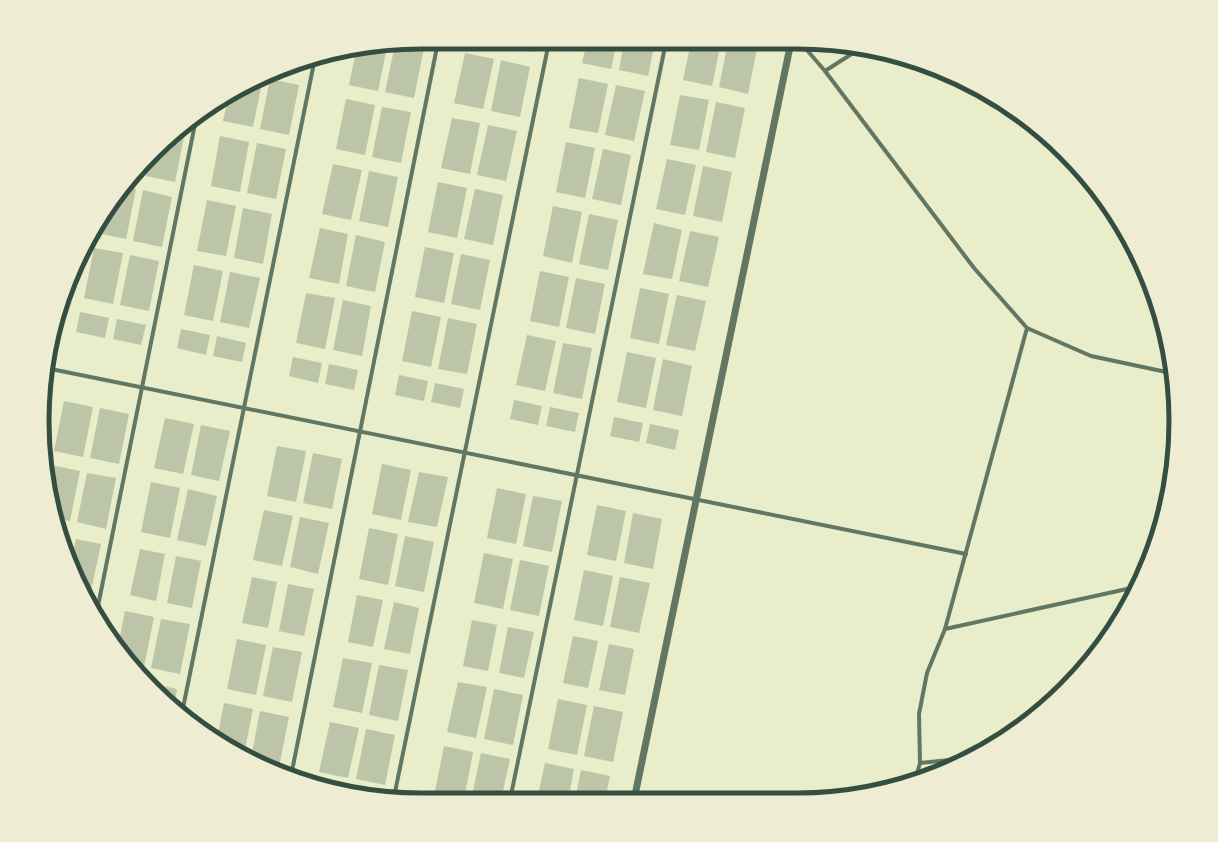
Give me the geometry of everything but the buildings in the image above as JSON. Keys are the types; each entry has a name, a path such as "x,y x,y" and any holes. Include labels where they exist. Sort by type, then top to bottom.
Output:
{"street":[{"path":"292,770 437,49"},
{"path":"395,792 548,49"},
{"path":"511,793 665,49"},
{"path":"635,793 790,49"},
{"path":"806,49 825,71 974,268 1027,328 1091,356 1166,372"},
{"path":"825,71 853,53"},
{"path":"183,707 315,65"},
{"path":"98,606 195,126"},
{"path":"917,773 920,763 919,714 927,674 945,629 1027,328"},
{"path":"52,369 966,554"},
{"path":"945,629 1130,588"},
{"path":"920,763 951,760"}]}
